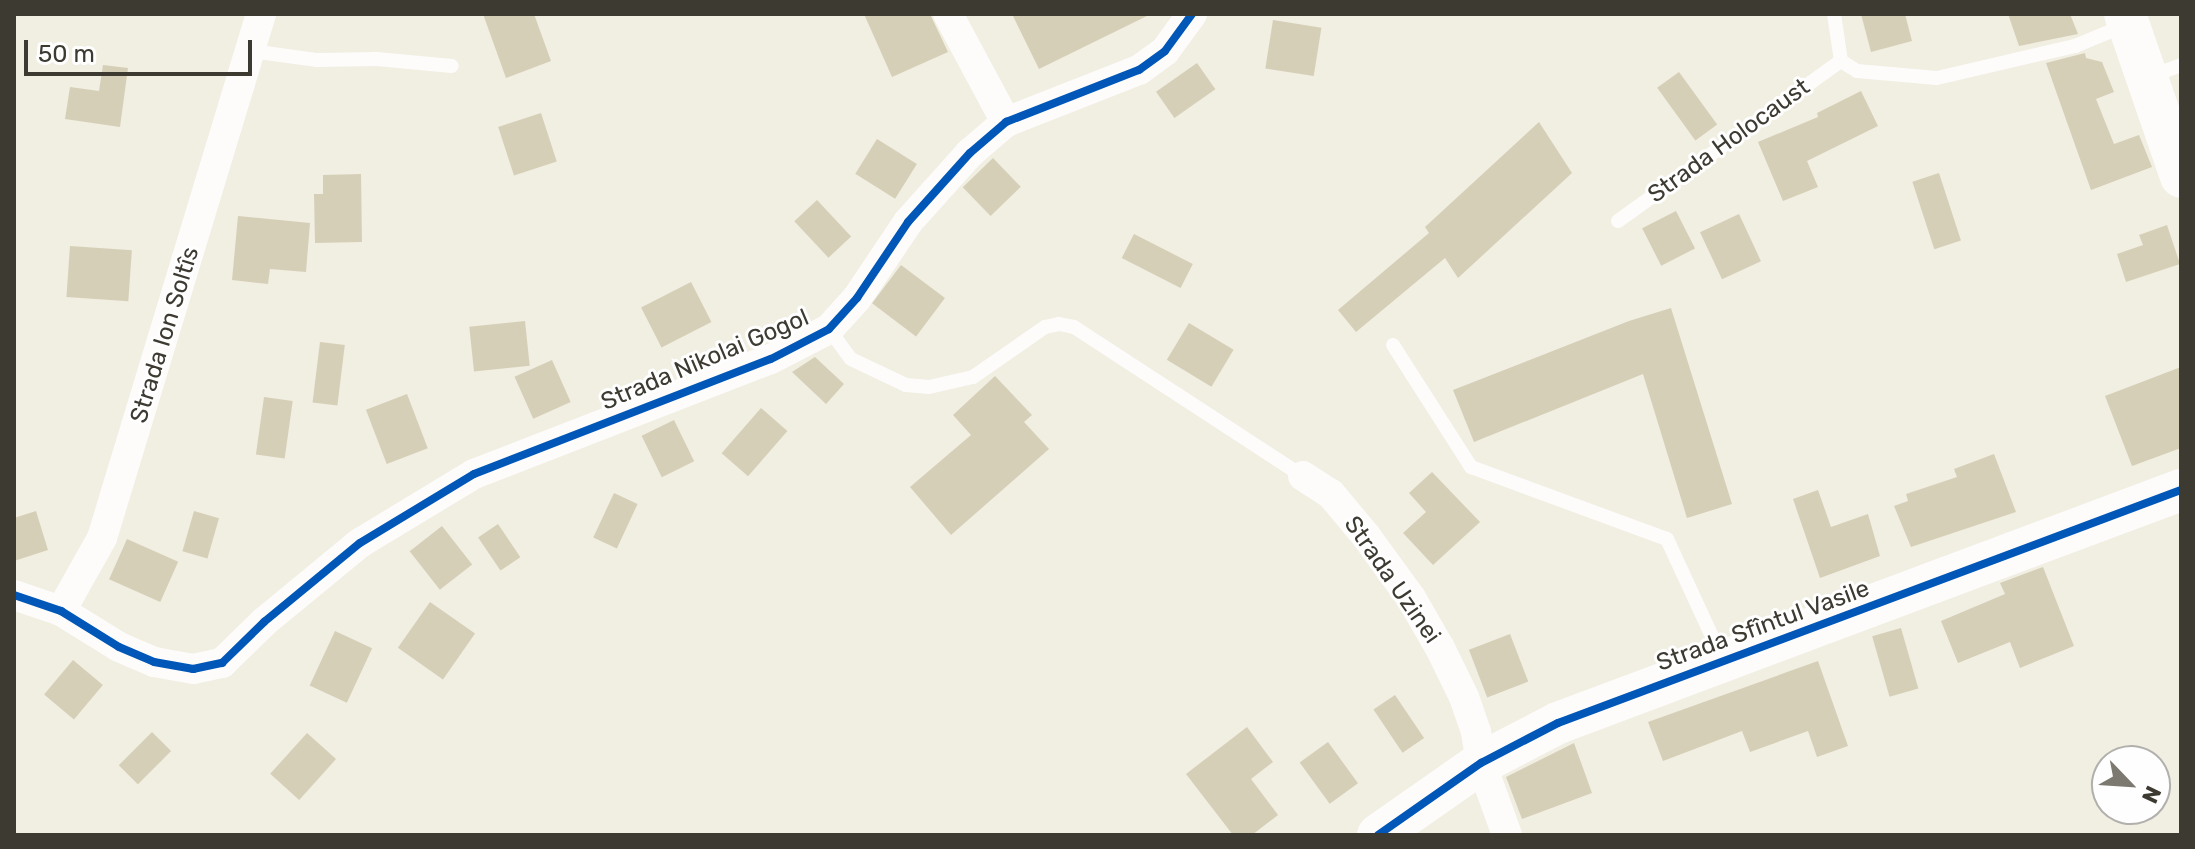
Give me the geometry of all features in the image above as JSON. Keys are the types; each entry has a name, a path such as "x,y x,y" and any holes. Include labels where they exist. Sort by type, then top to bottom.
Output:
{"street":[{"name":"Strada Ion Soltîs","path":"61,611 102,538 261,14"},
{"path":"948,14 1006,122"},
{"name":"Strada Nikolai Gogol","path":"61,611 119,647 154,662 193,669 222,663 264,622 360,543 474,474 771,359 829,329 857,298 908,222 970,153 1006,122 1139,70 1165,51 1190,21 1192,14"},
{"path":"2127,19 2164,71 2181,177"},
{"name":"Strada Uzinei","path":"1303,476 1331,494 1411,598 1464,697 1476,732 1481,763 1507,835"},
{"name":"Strada Sfîntul Vasile","path":"1378,835 1481,763 1558,723 2181,490"},
{"path":"14,595 61,611"}],"lane":[{"path":"1834,14 1841,61 1857,71 1937,78 2075,46 2127,19"},
{"path":"251,51 317,60 377,59 452,66"},
{"name":"Strada Holocaust","path":"1618,221 1841,61"},
{"path":"829,329 851,359 906,385 929,387 973,377 1045,327 1059,324 1074,327 1303,476"},
{"path":"1393,345 1471,467 1667,539 1723,662"}],"building":[{"path":"483,14 534,14 551,61 506,78"},
{"path":"864,14 930,14 948,52 892,77"},
{"path":"1012,14 1151,14 1039,69"},
{"path":"1861,14 1905,14 1912,41 1871,52"},
{"path":"2008,14 2070,14 2078,34 2019,46"},
{"path":"1273,20 1321,28 1314,76 1265,68"},
{"path":"2085,53 2086,58 2102,62 2114,92 2096,99 2114,144 2139,135 2152,167 2091,190 2046,63"},
{"path":"1197,63 1215,89 1174,118 1156,92"},
{"path":"103,65 128,68 120,127 65,119 70,87 99,91"},
{"path":"1679,72 1717,125 1695,140 1657,88"},
{"path":"1861,91 1878,126 1807,161 1818,187 1783,201 1758,142 1818,117 1817,113"},
{"path":"541,113 557,162 514,175 498,127"},
{"path":"1539,122 1572,173 1458,278 1445,258 1356,332 1338,310 1429,233 1425,227"},
{"path":"877,139 917,164 895,199 855,174"},
{"path":"993,158 1021,187 991,216 963,187"},
{"path":"1939,173 1961,241 1934,249 1912,182"},
{"path":"361,174 362,242 315,243 314,194 323,194 323,175"},
{"path":"817,200 851,237 828,258 794,221"},
{"path":"1676,211 1695,248 1661,266 1642,228"},
{"path":"1739,214 1761,261 1722,279 1700,232"},
{"path":"238,216 310,223 306,272 270,269 268,284 232,280"},
{"path":"2167,225 2180,264 2126,282 2117,254 2143,245 2139,235"},
{"path":"1134,234 1193,264 1181,288 1122,258"},
{"path":"70,246 132,250 128,301 66,297"},
{"path":"901,265 945,298 916,336 872,303"},
{"path":"691,282 711,322 662,348 641,307"},
{"path":"1671,308 1732,504 1687,518 1643,374 1474,442 1453,390 1629,321"},
{"path":"525,321 530,366 474,372 469,327"},
{"path":"1189,323 1234,350 1211,387 1167,360"},
{"path":"320,342 345,345 337,406 313,403"},
{"path":"815,357 844,384 826,404 792,372"},
{"path":"552,360 571,402 533,419 515,377"},
{"path":"2181,367 2181,448 2132,466 2105,396"},
{"path":"995,376 1032,415 1024,422 1049,449 951,535 910,487 971,435 953,415"},
{"path":"407,394 428,448 387,464 366,410"},
{"path":"264,397 293,401 285,458 256,454"},
{"path":"761,408 787,431 748,476 722,453"},
{"path":"674,420 694,461 662,477 642,436"},
{"path":"1994,454 2016,512 1911,547 1894,506 1908,501 1906,494 1957,477 1954,469"},
{"path":"1432,472 1480,522 1433,565 1403,533 1426,512 1409,493"},
{"path":"1818,490 1831,527 1868,514 1880,556 1820,578 1793,499"},
{"path":"614,493 638,504 617,548 593,537"},
{"path":"36,511 48,550 14,561 14,518"},
{"path":"194,511 219,518 207,559 182,551"},
{"path":"498,524 520,557 500,571 478,537"},
{"path":"442,526 472,565 440,590 410,551"},
{"path":"127,539 178,562 160,602 109,579"},
{"path":"2043,567 2074,646 2020,668 2010,642 1958,663 1941,621 2005,594 2000,583"},
{"path":"430,602 475,634 443,679 398,648"},
{"path":"1901,628 1918,689 1890,697 1872,636"},
{"path":"335,631 372,648 347,703 310,685"},
{"path":"1510,634 1528,682 1487,697 1469,650"},
{"path":"73,660 103,685 74,720 44,694"},
{"path":"1818,661 1848,746 1817,757 1808,731 1750,752 1742,731 1663,761 1648,722"},
{"path":"1395,695 1424,738 1403,753 1373,710"},
{"path":"1247,727 1273,762 1251,779 1278,815 1252,835 1233,835 1186,774"},
{"path":"152,732 171,751 138,784 119,765"},
{"path":"307,733 336,759 299,800 270,774"},
{"path":"1328,742 1358,783 1330,804 1300,763"},
{"path":"1574,743 1592,793 1522,819 1506,777"}],"cycle path":[{"path":"14,595 61,611 119,647 154,662 193,669 222,663 264,622 360,543 474,474 771,359 829,329 857,298 908,222 970,153 1006,122 1139,70 1165,51 1192,14"},
{"path":"1378,835 1481,763 1558,723 2181,490"}]}
